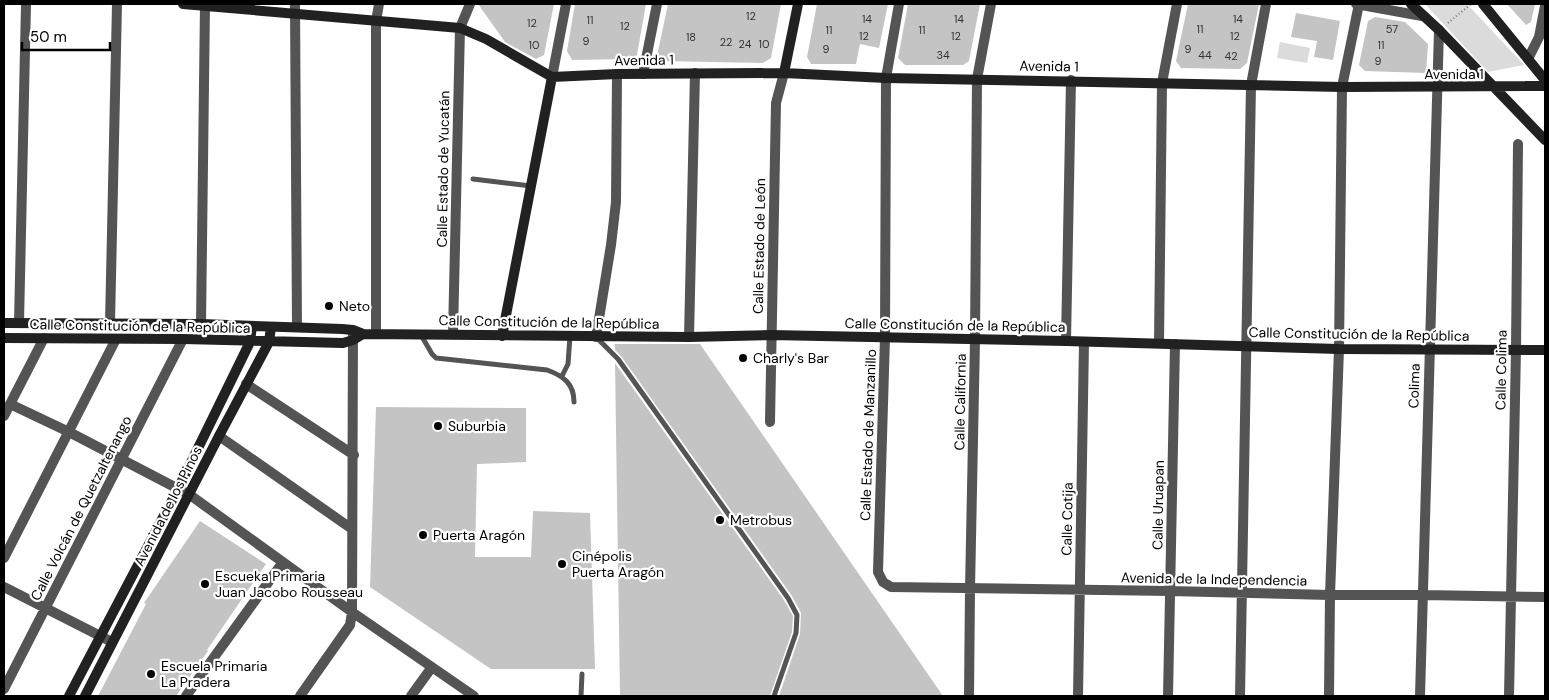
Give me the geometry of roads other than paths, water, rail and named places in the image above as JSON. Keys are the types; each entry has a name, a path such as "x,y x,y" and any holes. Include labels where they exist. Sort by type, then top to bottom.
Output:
{"street":[{"path":"20,323 26,4"},
{"path":"110,323 117,4"},
{"path":"183,4 295,8 376,21 460,28 486,39 552,77"},
{"path":"376,334 376,21 379,4"},
{"name":"Calle Estado de Yucatán","path":"453,334 460,28 470,4"},
{"path":"502,336 566,4"},
{"path":"643,74 657,4"},
{"path":"784,73 798,4"},
{"name":"Calle Estado de Manzanillo","path":"883,582 878,572 885,337 886,78 899,4"},
{"name":"Calle California","path":"970,696 977,79 990,4"},
{"path":"1159,343 1162,83 1177,4"},
{"path":"1240,696 1251,85 1266,4"},
{"path":"1329,696 1330,595 1339,349 1342,87 1358,4 1422,16"},
{"path":"1411,4 1439,30 1545,140"},
{"path":"1483,4 1545,80"},
{"path":"201,324 205,5"},
{"path":"1528,59 1542,38 1545,6"},
{"path":"295,8 297,327"},
{"name":"Colima","path":"1422,595 1439,30"},
{"path":"689,337 695,73"},
{"name":"Avenida 1","path":"552,77 616,74 784,73 886,78 1071,80 1342,87 1545,86"},
{"name":"Calle Estado de León","path":"770,422 776,103 784,73"},
{"path":"596,336 616,202 616,74"},
{"path":"1066,341 1071,80"},
{"name":"Calle Colima","path":"1509,696 1518,144"},
{"name":"Calle Constitución de la República","path":"4,323 271,326 297,327 357,335 453,334 689,337 771,335 1159,343 1339,349 1545,350"},
{"name":"Avenida de los Pinos","path":"69,696 178,489 250,342 252,326"},
{"name":"Avenida de los Pinos","path":"85,696 269,342 271,326"},
{"path":"300,696 350,625 352,612 357,335"},
{"name":"Calle Constitución de la República","path":"4,338 116,338 343,343 357,335"},
{"path":"4,416 44,338"},
{"path":"4,558 116,338"},
{"name":"Calle Volcán de Quetzaltenango","path":"4,689 183,340"},
{"name":"Calle Cotija","path":"1078,696 1084,342"},
{"name":"Calle Uruapan","path":"1168,696 1175,344"},
{"path":"246,384 354,455"},
{"path":"10,404 69,432 190,495 352,612 474,696"},
{"path":"219,436 352,530"},
{"path":"186,696 283,562"},
{"name":"Avenida de la Independencia","path":"883,582 892,587 970,589 1545,597"},
{"path":"4,587 112,642"},
{"path":"1420,696 1422,595"},
{"path":"411,696 432,667"}],"lane":[{"path":"472,179 531,186"},
{"path":"420,334 436,358 547,370 562,376 574,392 574,402"},
{"path":"562,376 568,364 570,336"},
{"path":"596,336 618,359 788,598 797,615 796,633 774,696"},
{"path":"581,696 582,674"}],"place":[{"name":"Neto","path":"329,306"},
{"name":"Charly's Bar","path":"743,358"},
{"name":"Suburbia","path":"438,426"},
{"name":"Metrobus","path":"720,520"},
{"name":"Puerta Aragón","path":"423,535"},
{"name":"Cinépolis Puerta Aragón","path":"562,564"},
{"name":"Escueka Primaria Juan Jacobo Rousseau","path":"205,584"},
{"name":"Escuela Primaria La Pradera","path":"151,674"}]}
